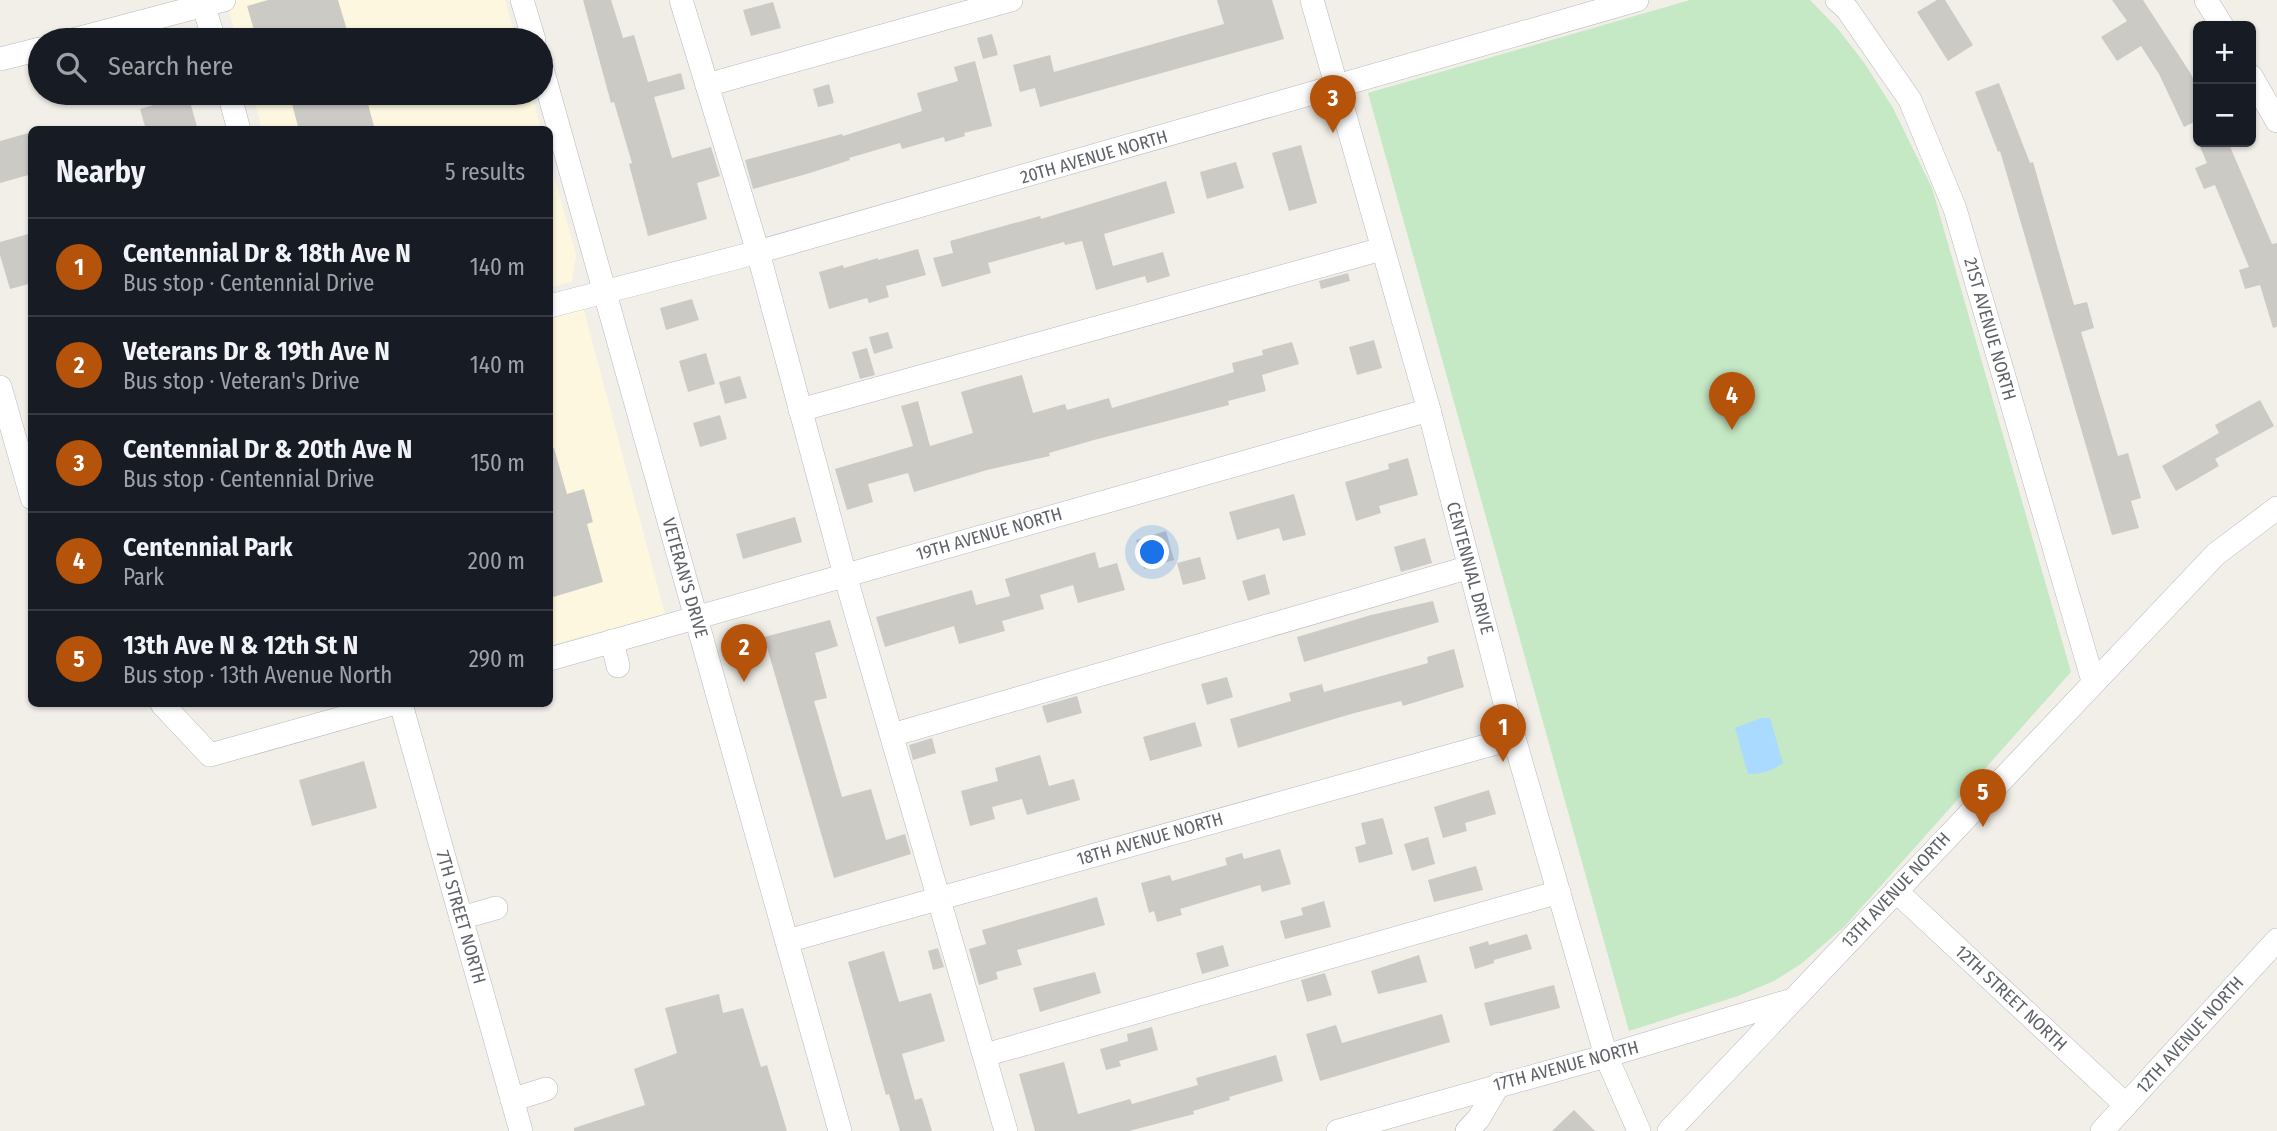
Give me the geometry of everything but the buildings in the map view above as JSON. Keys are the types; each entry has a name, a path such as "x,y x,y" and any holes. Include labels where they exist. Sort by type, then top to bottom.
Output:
{"street":[{"path":"522,0 530,28"},
{"path":"681,0 758,253 845,575 1006,1131"},
{"path":"707,85 1012,0"},
{"name":"CENTENNIAL DRIVE","path":"1312,0 1429,410 1514,738 1606,1056 1639,1131"},
{"name":"20TH AVENUE NORTH","path":"553,305 758,253 1637,0"},
{"path":"2206,0 2219,21"},
{"path":"141,28 210,2 213,28"},
{"name":"21ST AVENUE NORTH","path":"1846,3 1910,100 1955,209 2093,681"},
{"path":"0,59 28,52"},
{"path":"2256,84 2277,121"},
{"path":"232,105 238,126"},
{"name":"VETERAN'S DRIVE","path":"552,105 840,1131"},
{"path":"800,410 1382,249"},
{"path":"0,387 26,462"},
{"name":"19TH AVENUE NORTH","path":"553,658 1429,410"},
{"name":"13TH AVENUE NORTH","path":"1669,1131 2216,554 2277,508"},
{"path":"892,735 1470,567"},
{"path":"612,641 618,666"},
{"path":"165,707 209,755 382,707"},
{"name":"7TH STREET NORTH","path":"402,707 521,1131"},
{"name":"18TH AVENUE NORTH","path":"787,941 1514,738"},
{"name":"12TH STREET NORTH","path":"1896,891 2126,1105"},
{"path":"985,1055 1559,892"},
{"path":"461,918 495,908"},
{"name":"12TH AVENUE NORTH","path":"2102,1131 2277,940"},
{"name":"17TH AVENUE NORTH","path":"1338,1131 1606,1056 1793,999"},
{"path":"1467,1131 1479,1118 1499,1084"},
{"path":"512,1100 546,1089"}],"shaded area":[{"path":"226,0 505,0 513,28 234,28"},
{"path":"255,105 534,105 540,126 261,126"},
{"path":"553,171 576,255 572,281 553,287"},
{"path":"583,307 665,614 553,644 553,317"}],"green space":[{"path":"1690,0 1810,0 1838,29 1865,64 1893,108 1932,188 2071,672 1845,926 1801,964 1774,981 1738,996 1629,1031 1368,93"}],"water":[{"path":"1761,718 1770,718 1783,763 1766,772 1748,774 1735,728"}],"place":[{"name":"Centennial Dr & 20th Ave N","path":"1333,133"},
{"name":"Centennial Park","path":"1732,430"},
{"name":"Veterans Dr & 19th Ave N","path":"744,682"},
{"name":"Centennial Dr & 18th Ave N","path":"1503,762"},
{"name":"13th Ave N & 12th St N","path":"1983,827"}]}
